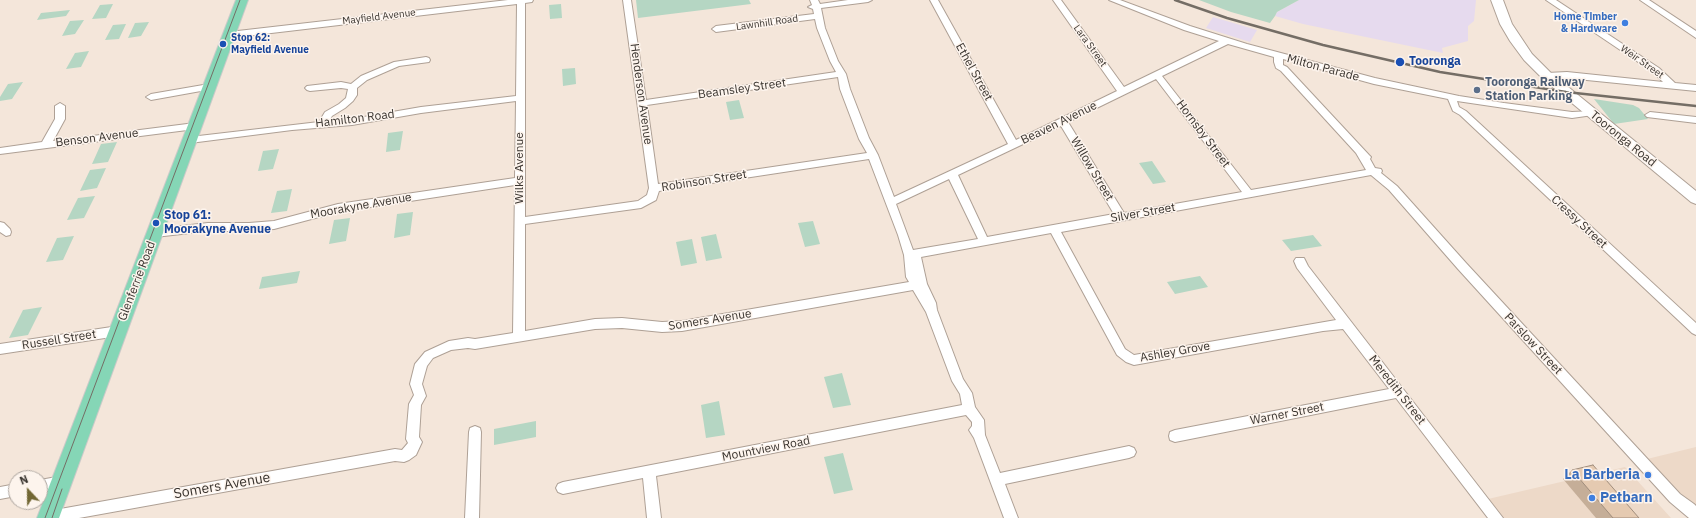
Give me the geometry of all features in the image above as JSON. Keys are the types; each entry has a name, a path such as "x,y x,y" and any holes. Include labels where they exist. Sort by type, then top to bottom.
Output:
{"main road":[{"name":"Glenferrie Road","path":"48,518 242,0"},
{"name":"Tooronga Road","path":"1497,0 1506,24 1516,41 1533,62 1587,110 1696,199"}],"street":[{"name":"Mayfield Avenue","path":"229,35 525,0"},
{"name":"Wilks Avenue","path":"519,336 520,98 525,0"},
{"name":"Henderson Avenue","path":"627,0 654,188"},
{"path":"868,0 813,3 815,16 834,61 833,67 839,75 845,89 869,155 912,254 912,277 918,284 926,304 931,310 958,381 958,389 966,410 979,435 1011,518"},
{"name":"Ethel Street","path":"934,0 1014,144"},
{"name":"Lara Street","path":"1057,0 1123,92"},
{"name":"Milton Parade","path":"1113,0 1181,26 1226,40 1374,81 1456,99 1572,115 1587,110"},
{"name":"Weir Street","path":"1550,0 1656,70 1673,86"},
{"path":"1644,0 1696,35"},
{"name":"Lawnhill Road","path":"716,29 815,16"},
{"name":"Beaven Avenue","path":"890,203 1123,92 1226,40"},
{"name":"Parslow Street","path":"1283,57 1284,69 1361,153 1375,171 1393,188 1462,266 1675,498 1689,508 1696,516"},
{"path":"322,124 328,114 342,106 350,99 353,87 364,78 387,68 407,62 426,60"},
{"name":"Beamsley Street","path":"642,103 839,75"},
{"name":"Hornsby Street","path":"1157,75 1249,194"},
{"path":"1547,76 1562,75 1696,88"},
{"path":"310,88 341,85 353,87"},
{"path":"151,97 209,88"},
{"name":"Hamilton Road","path":"192,133 352,122 421,110 520,98"},
{"name":"Cressy Street","path":"1456,99 1454,106 1696,330"},
{"path":"46,144 60,118 60,106"},
{"path":"1650,115 1696,120"},
{"name":"Willow Street","path":"1063,121 1122,217"},
{"name":"Benson Avenue","path":"0,151 46,144 192,133"},
{"name":"Robinson Street","path":"520,221 641,204 652,197 654,188 869,155"},
{"name":"Silver Street","path":"912,254 1375,171"},
{"path":"952,174 984,241"},
{"name":"Moorakyne Avenue","path":"155,233 201,227 249,227 274,224 338,208 520,181"},
{"name":"Ashley Grove","path":"1054,229 1121,352 1130,359 1134,360 1344,322"},
{"name":"Meredith Street","path":"1300,262 1344,322 1496,518"},
{"name":"Somers Avenue","path":"48,518 395,456 404,456 411,451 415,442 412,439 415,404 420,396 416,384 420,368 429,355 441,350 467,347 475,344 519,336 610,323 662,327 682,326 918,284"},
{"name":"Russell Street","path":"0,350 118,331"},
{"name":"Warner Street","path":"1175,436 1398,392"},
{"name":"Mountview Road","path":"563,488 966,410"},
{"path":"472,518 475,432"},
{"path":"996,480 1129,452"},
{"path":"649,472 654,518"},
{"path":"48,485 62,482"},
{"name":"Parslow Street","path":"1675,498 1681,510 1688,518"}],"shaded area":[{"path":"1299,0 1476,0 1474,21 1468,26 1468,41 1442,48 1443,53 1303,24 1275,16 1277,12"},
{"path":"1213,17 1257,30 1250,42 1206,28"},
{"path":"1696,447 1696,512 1647,459"},
{"path":"1625,467 1671,518 1503,518 1488,499"}],"green space":[{"path":"636,0 749,0 751,4 638,18"},
{"path":"1199,0 1299,0 1277,12 1270,23 1231,12"},
{"path":"113,4 106,18 92,19 100,5"},
{"path":"561,4 562,18 550,19 549,5"},
{"path":"70,10 66,16 37,20 41,13"},
{"path":"84,20 75,34 62,36 70,21"},
{"path":"149,22 141,36 128,38 135,23"},
{"path":"126,24 119,39 105,40 113,25"},
{"path":"89,51 81,67 66,69 75,53"},
{"path":"575,68 576,84 563,86 562,69"},
{"path":"23,82 12,99 0,101 0,97 8,84"},
{"path":"1594,99 1633,105 1639,108 1648,119 1614,124"},
{"path":"739,100 744,118 730,120 726,102"},
{"path":"403,131 400,150 386,152 388,133"},
{"path":"117,142 108,162 92,164 101,144"},
{"path":"279,149 273,169 258,171 263,151"},
{"path":"1152,161 1166,182 1153,184 1139,163"},
{"path":"106,168 97,188 80,191 90,170"},
{"path":"292,189 287,211 271,213 277,191"},
{"path":"95,196 84,218 67,220 78,198"},
{"path":"413,212 410,235 394,238 397,214"},
{"path":"350,218 346,241 329,244 334,220"},
{"path":"813,221 820,244 805,247 798,223"},
{"path":"716,234 722,258 706,261 701,237"},
{"path":"1313,235 1322,246 1291,251 1282,240"},
{"path":"74,236 63,260 46,262 57,238"},
{"path":"692,239 697,263 681,266 676,242"},
{"path":"300,271 297,283 259,289 262,277"},
{"path":"1200,276 1208,287 1175,294 1167,282"},
{"path":"42,307 28,335 9,338 23,310"},
{"path":"842,373 851,405 833,408 824,377"},
{"path":"719,401 725,435 706,438 701,405"},
{"path":"536,421 536,437 494,445 494,429"},
{"path":"843,453 853,490 834,494 824,457"}],"building":[{"path":"1593,465 1639,518 1613,518 1572,470"}],"tram line":[{"path":"45,518 240,0"},
{"path":"52,518 62,489"}],"railway":[{"path":"1175,0 1227,18 1323,45 1440,72 1566,92 1696,106"}],"place":[{"name":"Home Timber & Hardware","path":"1625,23"},
{"name":"Stop 62: Mayfield Avenue","path":"223,44"},
{"name":"Tooronga","path":"1400,62"},
{"name":"Tooronga Railway Station Parking","path":"1477,90"},
{"name":"Stop 61: Moorakyne Avenue","path":"156,223"},
{"name":"La Barberia","path":"1648,475"},
{"name":"Petbarn","path":"1592,498"}]}
